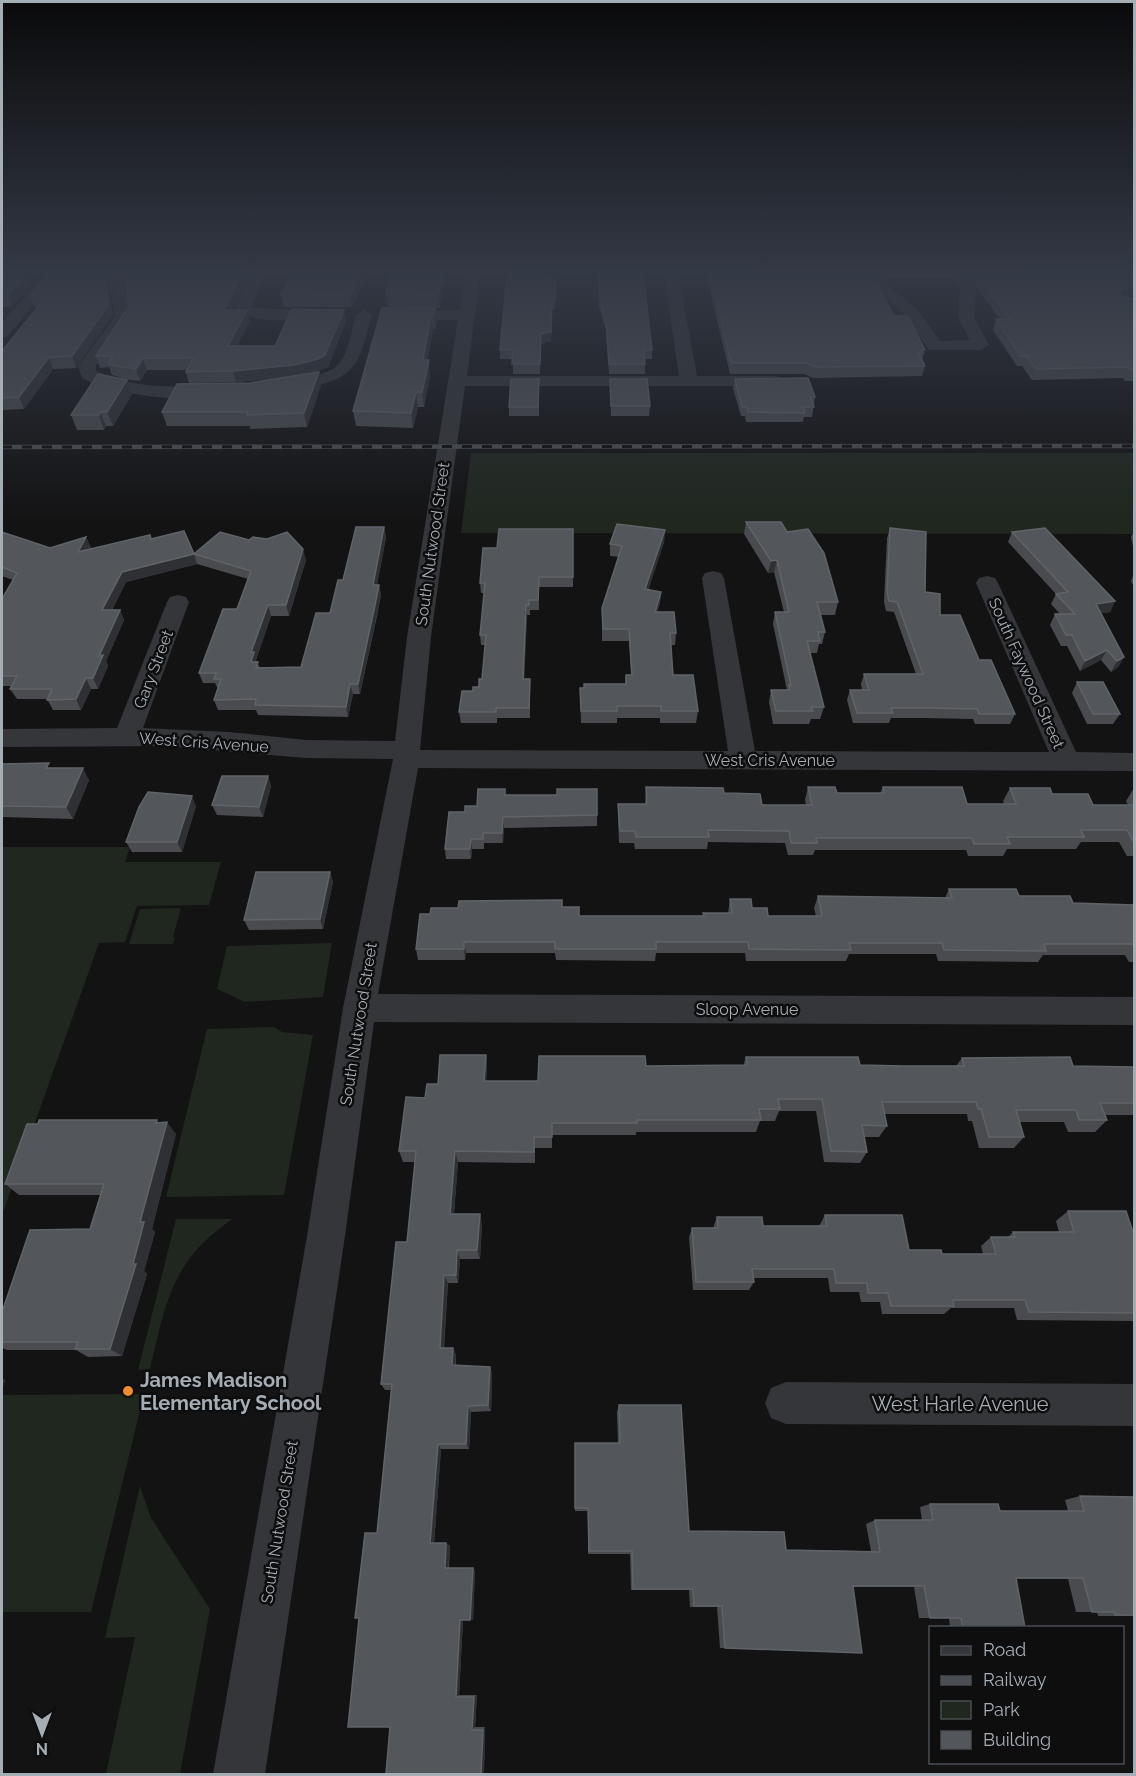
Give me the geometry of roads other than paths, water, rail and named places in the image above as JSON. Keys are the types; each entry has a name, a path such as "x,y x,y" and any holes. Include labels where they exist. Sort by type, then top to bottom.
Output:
{"street":[{"path":"94,357 87,366 88,374 120,385 190,392 237,390"},
{"path":"264,387 327,377 344,368 352,357"},
{"name":"South Nutwood Street","path":"239,1774 326,1236 359,1008 406,755 419,637 460,357"},
{"path":"685,357 689,381"},
{"path":"456,381 792,381"},
{"path":"713,578 742,760"},
{"name":"South Faywood Street","path":"987,584 1067,763"},
{"name":"Gary Street","path":"128,737 178,602"},
{"name":"West Cris Avenue","path":"2,738 197,738 306,749 406,755 1134,762"},
{"name":"Sloop Avenue","path":"359,1008 1134,1011"},
{"name":"West Harle Avenue","path":"786,1403 1134,1404"}],"railway":[{"path":"2,447 1134,446"}],"place":[{"name":"James Madison Elementary School","path":"128,1391"}]}
